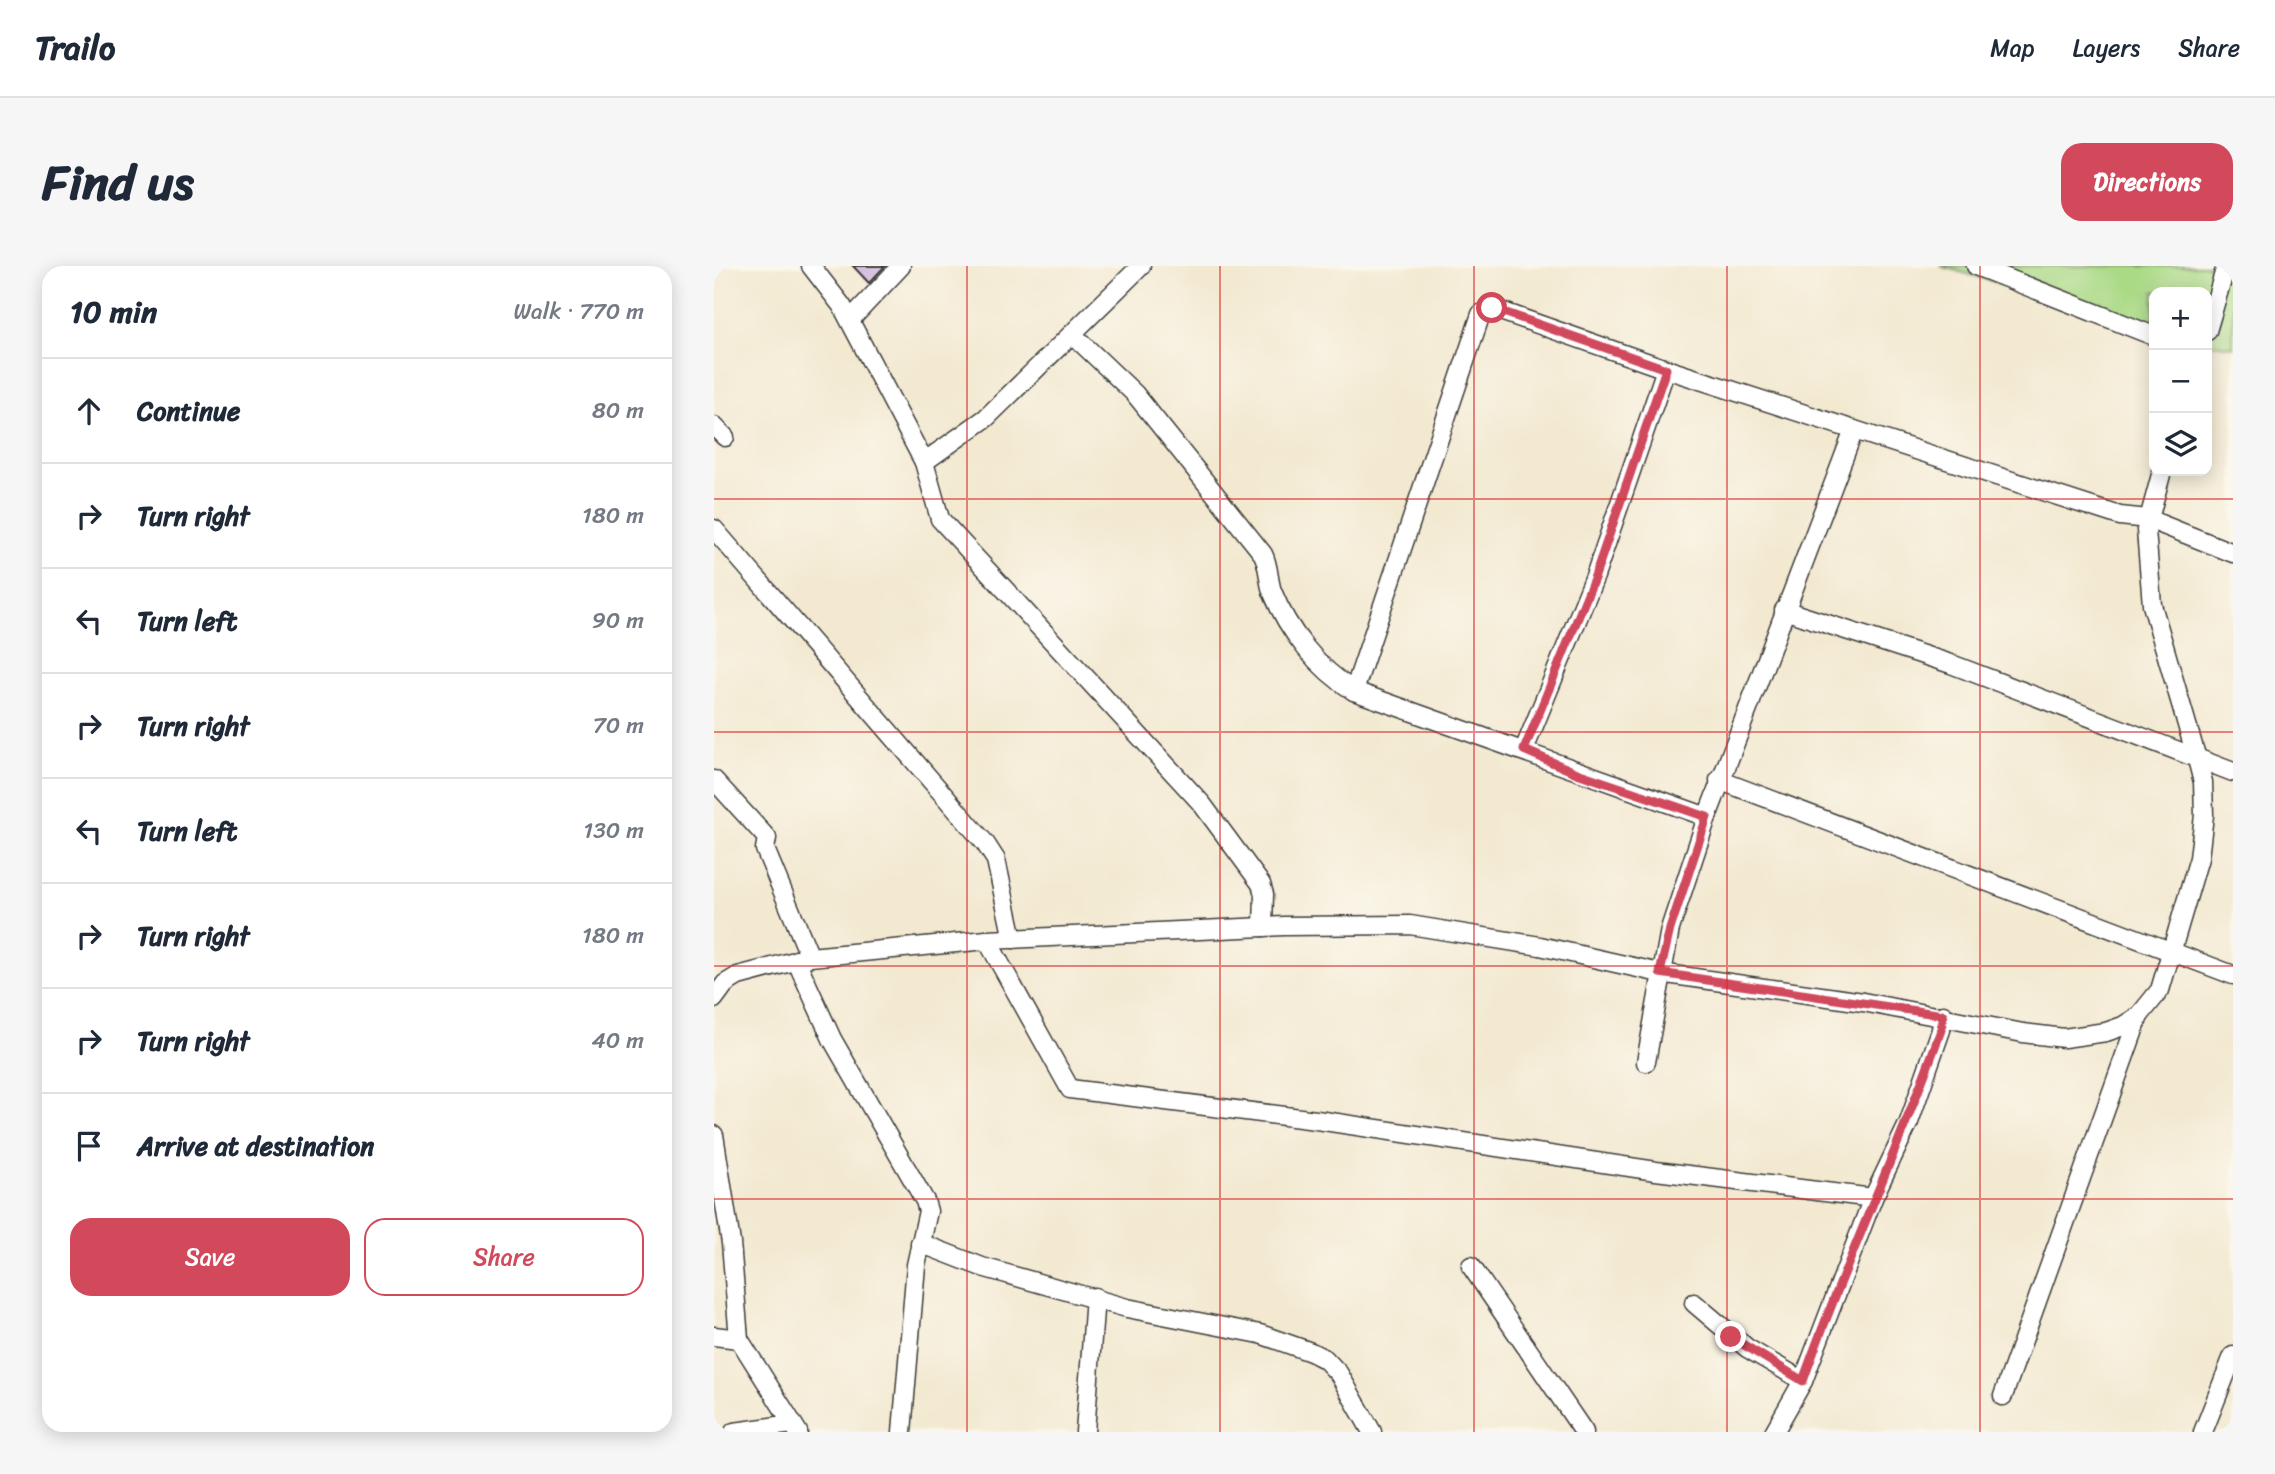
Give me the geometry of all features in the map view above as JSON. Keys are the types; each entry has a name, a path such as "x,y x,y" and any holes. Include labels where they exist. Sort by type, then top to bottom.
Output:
{"street":[{"path":"811,266 850,320 924,462 940,519 1202,804 1261,884 1264,894 1262,927"},
{"path":"850,320 901,266"},
{"path":"924,462 986,418 1141,266"},
{"path":"1976,266 2149,334"},
{"path":"2212,314 2226,266"},
{"path":"1354,691 1480,314 1485,309 1492,308 1666,369 2120,516 2148,519 2233,553"},
{"path":"1072,334 1135,394 1264,554 1269,567 1271,590 1305,648 1329,676 1354,691 1524,750 1577,773 1707,817"},
{"path":"1524,750 1595,576 1666,369"},
{"path":"1646,1062 1670,929 1719,780 1854,430"},
{"path":"2003,1396 2139,1016 2160,990 2199,858 2204,815 2203,782 2152,605 2148,519 2161,476"},
{"path":"714,529 985,843 996,860 1013,939"},
{"path":"1784,610 1951,664 2233,772"},
{"path":"714,779 766,838 765,849 832,1039 925,1201 928,1211 919,1243 902,1432"},
{"path":"1719,780 2233,975"},
{"path":"715,995 738,975 803,958 988,940 1262,927 1410,925 1540,946 1660,973 1943,1015 2023,1033 2064,1038 2114,1029 2139,1016"},
{"path":"988,940 1070,1089 1324,1121 1656,1171 1873,1198"},
{"path":"1774,1432 1803,1381 1873,1198 1909,1122 1941,1030 1943,1015"},
{"path":"714,1135 731,1242 739,1339 795,1428 734,1432"},
{"path":"919,1243 982,1267 1127,1308 1260,1334 1311,1352 1325,1359 1339,1374 1372,1432"},
{"path":"1471,1266 1584,1432"},
{"path":"1085,1432 1095,1297"},
{"path":"1694,1303 1746,1348 1803,1381"},
{"path":"714,1336 739,1339"},
{"path":"2203,1432 2232,1362"}],"green space":[{"path":"1940,266 2233,266 2233,347 2212,344 2212,287 2149,287 2149,327"}],"building":[{"path":"853,266 885,266 869,283"}],"route":[{"path":"1492,308 1666,369 1595,576 1524,750 1577,773 1707,817 1670,929 1660,973 1943,1015 1941,1030 1909,1122 1873,1198 1803,1381 1731,1337"}]}
